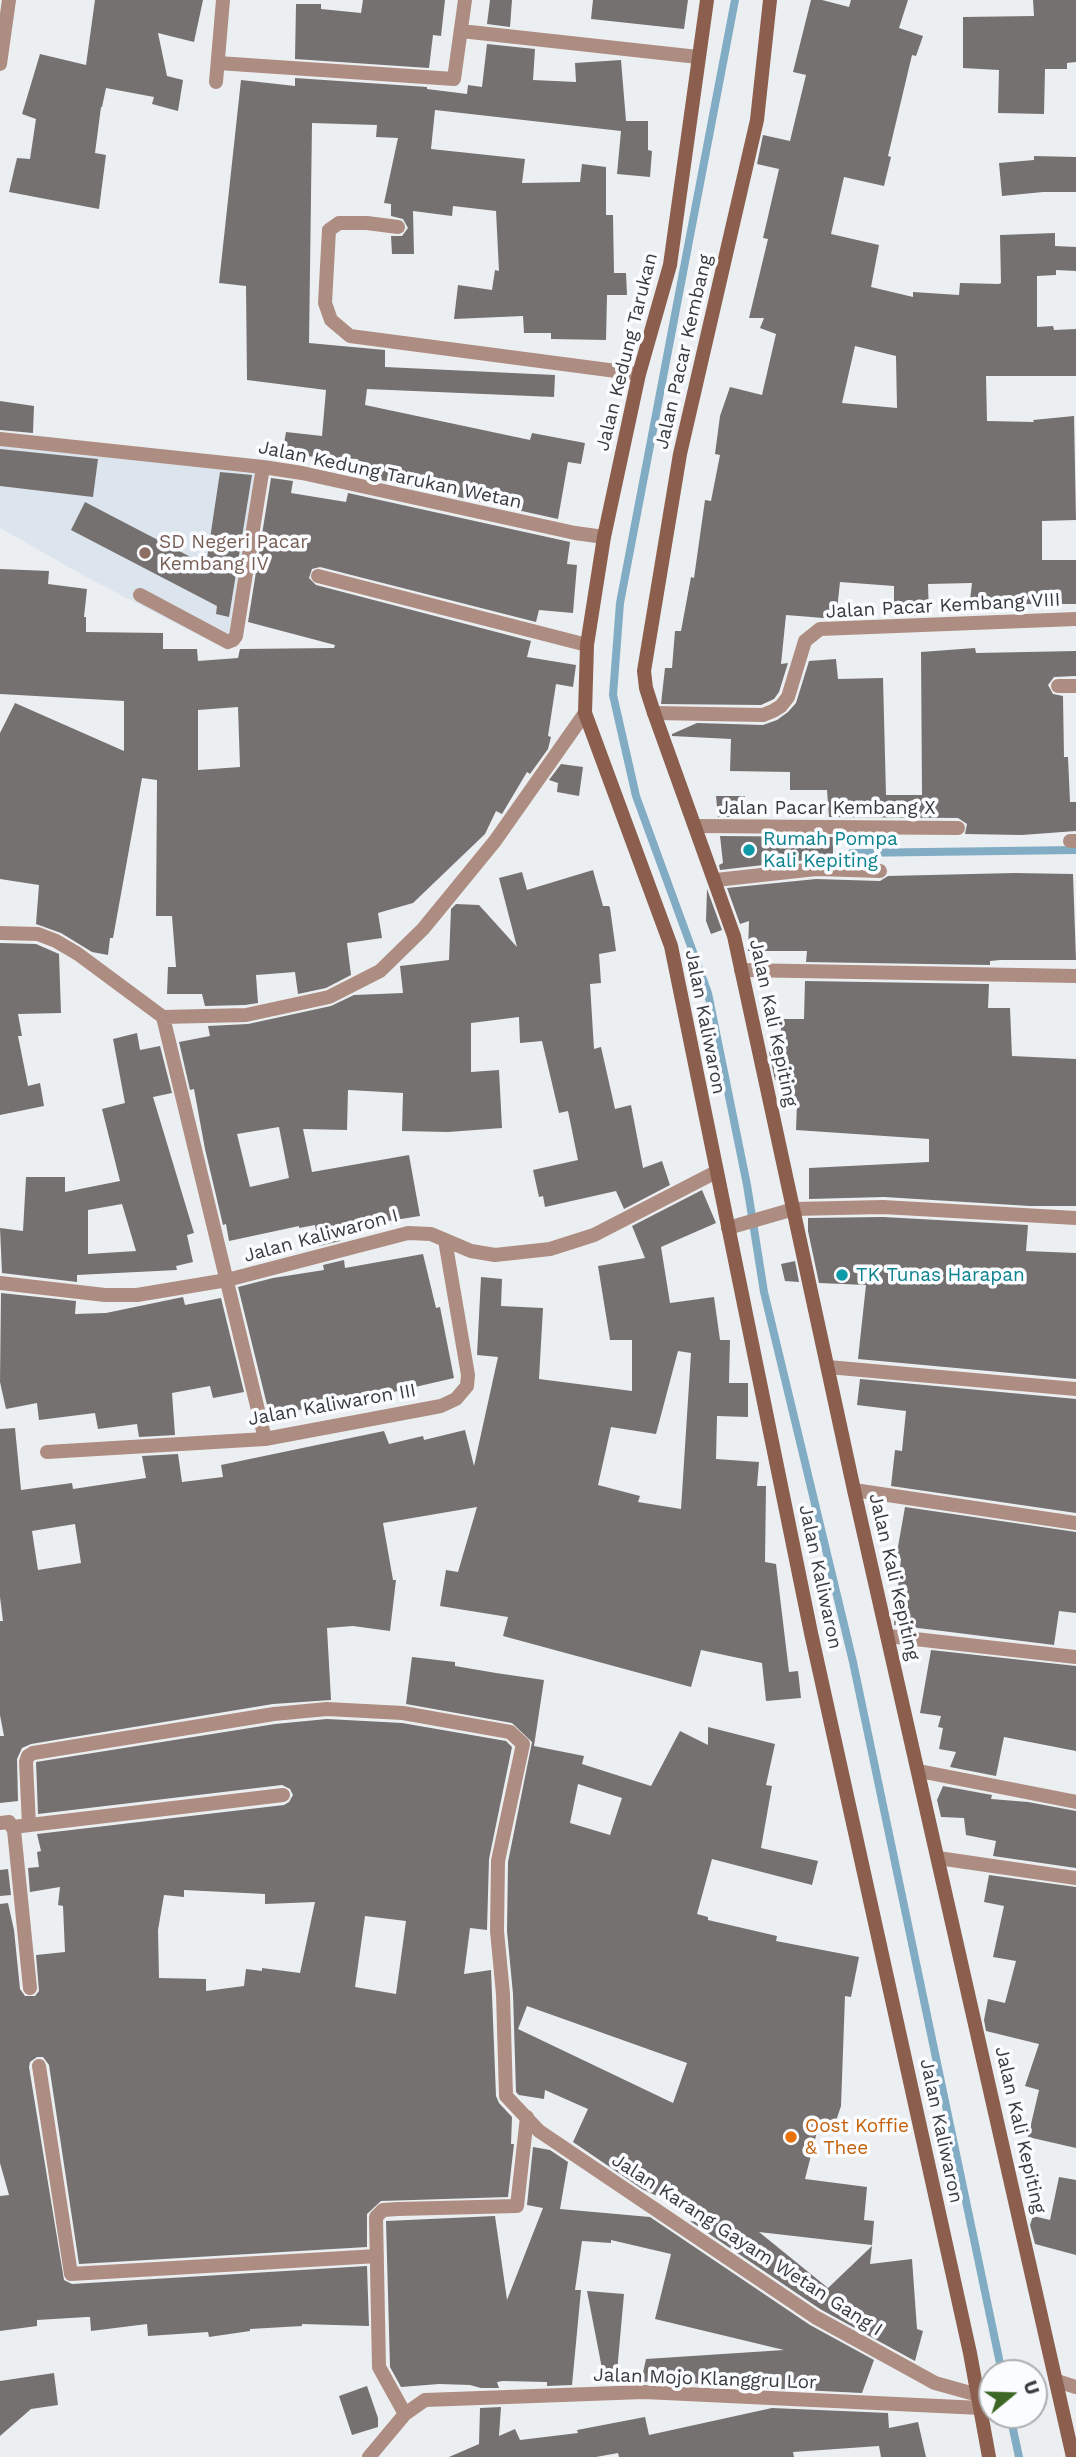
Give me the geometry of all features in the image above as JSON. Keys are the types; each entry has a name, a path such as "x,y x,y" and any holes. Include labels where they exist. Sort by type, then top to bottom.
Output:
{"main road":[{"name":"Jalan Kedung Tarukan","path":"585,713 587,645 604,537 639,374 670,265 707,0"},
{"name":"Jalan Pacar Kembang","path":"654,713 646,688 646,655 680,453 757,120 770,0"},
{"name":"Jalan Kaliwaron","path":"585,713 671,946 716,1172 735,1226 811,1633 978,2393"},
{"name":"Jalan Kali Kepiting","path":"654,713 734,936 791,1210 854,1490 1057,2381 1071,2426 1073,2457"},
{"name":"Jalan Kaliwaron","path":"984,2429 989,2457"}],"street":[{"path":"0,64 9,0"},
{"path":"216,82 223,0"},
{"path":"218,63 454,79 465,0"},
{"path":"461,30 698,57"},
{"path":"398,228 367,222 339,223 329,230 325,303 331,320 351,336 639,374"},
{"name":"Jalan Kedung Tarukan Wetan","path":"0,439 302,473 604,537"},
{"path":"140,596 228,642 233,640 236,636 263,467"},
{"path":"318,576 587,645"},
{"name":"Jalan Pacar Kembang VIII","path":"654,713 763,715 773,711 788,697 805,641 820,629 1076,619"},
{"path":"1058,686 1076,686"},
{"path":"0,933 38,934 56,941 78,954 163,1017 246,1015 329,997 380,971 423,929 495,841 585,713"},
{"name":"Jalan Pacar Kembang X","path":"696,826 958,828"},
{"path":"716,880 816,869 880,871"},
{"path":"741,970 1076,976"},
{"path":"163,1017 265,1440"},
{"name":"Jalan Kaliwaron I","path":"0,1283 104,1295 137,1296 227,1280 408,1233 431,1234 471,1251 495,1255 550,1249 594,1235 716,1172"},
{"path":"735,1226 791,1210 883,1207 1076,1217"},
{"name":"Jalan Kaliwaron III","path":"47,1452 265,1440 441,1406 462,1394 468,1375 445,1240"},
{"path":"828,1367 1076,1389"},
{"path":"854,1490 1076,1523"},
{"path":"888,1636 1076,1657"},
{"name":"Jalan Karang Gayam Wetan Gang I","path":"29,1825 26,1762 28,1756 33,1754 274,1714 327,1709 403,1713 510,1732 523,1744 498,1861 498,1931 506,2096 539,2131 815,2317 935,2383 978,2401"},
{"path":"919,1771 1076,1802"},
{"path":"30,1988 6,1825 29,1825 283,1795"},
{"path":"939,1858 1076,1878"},
{"path":"39,2066 71,2274 377,2256"},
{"path":"405,2414 379,2367 376,2217 383,2210 517,2206 527,2117"},
{"path":"1057,2381 1076,2387"},
{"name":"Jalan Mojo Klanggru Lor","path":"369,2457 405,2414 425,2400 644,2392 978,2402"}],"shaded area":[{"name":"SD Negeri Pacar Kembang IV","path":"0,443 259,471 229,651 88,578 0,528"}],"building":[{"path":"95,0 203,0 194,42 158,33 167,76 183,80 178,111 152,104 154,97 106,88 95,153 106,155 99,209 9,192 17,158 30,159 36,119 22,114 40,54 86,65"},
{"path":"363,0 445,0 441,36 433,35 429,68 295,59 296,4 321,4 321,9 361,13"},
{"path":"490,0 512,0 510,27 487,24"},
{"path":"593,0 688,0 684,29 591,19"},
{"path":"811,0 849,7 851,0 908,0 899,28 923,36 916,56 912,55 888,156 891,157 884,186 844,177 831,234 879,245 871,287 913,297 913,292 959,295 960,283 999,284 1000,235 1055,233 1055,246 1076,247 1076,271 1056,270 1056,275 1037,276 1037,327 1053,326 1054,330 1076,329 1076,376 986,376 987,421 1034,422 1033,420 1074,416 1076,520 1042,521 1042,560 1076,560 1076,604 1022,606 970,600 972,583 928,584 929,615 894,616 894,586 840,582 836,619 786,615 781,664 788,663 779,692 774,699 761,705 661,704 665,668 672,668 675,631 681,631 691,577 694,578 705,500 711,501 720,455 715,454 720,416 730,387 762,395 776,334 760,328 764,318 749,318 768,239 763,238 779,169 757,164 763,135 790,141 806,75 793,72","holes":["855,346 896,356 897,408 842,403"]},
{"path":"1033,0 1076,0 1076,62 1067,63 1067,69 1045,69 1044,114 998,113 999,70 963,68 963,17 1034,16"},
{"path":"487,44 535,49 533,80 576,82 575,63 621,60 626,121 648,121 648,150 652,151 650,177 617,174 621,131 435,110 431,149 525,159 522,183 580,182 582,164 606,167 606,215 613,215 614,273 626,273 627,295 607,295 606,340 551,339 551,333 524,333 523,316 454,319 458,285 492,290 495,270 499,271 496,211 453,206 452,216 413,211 414,254 392,254 391,236 402,236 408,228 403,219 391,216 391,204 384,203 398,138 376,137 377,125 312,123 309,343 385,350 385,367 555,375 554,397 367,389 365,405 530,440 532,433 585,443 581,464 568,462 558,519 354,474 358,459 282,455 286,432 322,436 326,390 247,380 246,286 219,283 241,80 295,86 295,78 427,87 467,94 468,85 482,87"},
{"path":"1034,156 1076,157 1076,192 1002,196 999,163 1034,160"},
{"path":"0,401 34,406 33,433 0,430"},
{"path":"0,449 98,459 93,497 0,486"},
{"path":"220,472 252,475 229,617 216,614 217,606 71,530 85,502 206,565"},
{"path":"271,478 293,481 291,493 346,502 348,493 570,542 567,564 577,565 573,613 539,610 536,622 320,567 312,569 309,578 316,585 531,641 527,657 576,665 573,687 556,684 548,749 530,774 527,772 502,814 496,811 485,834 413,903 378,913 382,938 347,943 351,975 326,988 298,994 295,972 256,975 258,1003 205,1006 202,994 167,994 168,967 176,967 172,916 156,916 157,780 142,778 108,955 92,952 61,933 36,924 39,885 0,879 0,733 15,703 124,751 124,701 0,694 0,569 49,571 48,584 87,589 84,617 86,632 163,633 163,649 197,649 198,661 238,658 240,649 334,648 335,645 248,622","holes":["238,707 240,767 198,770 198,710"]},
{"path":"975,648 976,653 1076,651 1076,676 1054,677 1048,685 1053,694 1063,696 1064,757 1068,757 1070,802 1076,802 1076,831 1022,835 965,834 967,824 958,818 829,817 827,790 790,790 790,772 730,771 731,739 672,736 697,723 763,725 777,720 796,703 809,661 836,659 838,679 883,678 886,795 922,795 921,652"},
{"path":"561,764 583,767 579,796 557,792 558,783 549,780"},
{"path":"716,796 745,796 745,817 718,817"},
{"path":"720,836 833,837 833,860 815,859 720,870 719,865 723,863"},
{"path":"593,870 603,906 610,908 616,951 599,954 601,983 590,984 594,1049 601,1047 615,1109 631,1105 643,1168 662,1161 670,1185 624,1209 616,1191 545,1207 543,1196 539,1197 533,1170 578,1160 568,1111 559,1113 542,1041 520,1043 519,1017 471,1023 471,1072 499,1070 502,1128 448,1132 402,1131 403,1093 348,1090 347,1130 303,1129 312,1172 409,1155 420,1216 337,1229 340,1241 319,1246 315,1225 229,1241 205,1149 194,1089 190,1090 179,1042 210,1036 208,1026 248,1024 331,1006 354,995 403,993 400,966 449,960 451,909 456,904 479,905 517,947 499,878 522,872 527,890","holes":["279,1127 289,1178 250,1187 237,1134"]},
{"path":"1073,874 1076,960 1000,960 990,961 990,965 806,962 807,951 748,951 749,921 740,924 727,888 816,879 880,881 888,876"},
{"path":"707,889 722,930 711,934 706,921"},
{"path":"0,943 36,944 59,954 61,1013 18,1014 22,1036 18,1036 28,1086 40,1083 44,1106 0,1115"},
{"path":"805,981 989,984 988,1008 1010,1008 1012,1056 1076,1059 1076,1206 1030,1206 884,1197 809,1199 809,1168 929,1162 929,1139 796,1130 797,1102 780,1101 780,1080 775,1080 769,1052 781,1052 781,1019 804,1019"},
{"path":"137,1033 140,1050 160,1046 172,1093 153,1097 194,1233 187,1235 193,1262 176,1266 177,1270 77,1275 77,1282 2,1273 0,1228 23,1231 26,1177 65,1177 65,1192 120,1181 102,1109 125,1103 113,1039","holes":["122,1204 136,1251 88,1254 88,1210"]},
{"path":"702,1190 716,1223 661,1247 670,1303 714,1297 720,1340 730,1340 729,1383 748,1383 748,1417 717,1416 716,1459 759,1462 757,1486 766,1486 765,1562 776,1564 789,1672 798,1671 801,1698 766,1701 762,1663 701,1650 691,1687 503,1636 508,1617 440,1606 446,1570 458,1572 477,1507 383,1523 393,1580 396,1580 390,1631 353,1626 327,1628 331,1700 273,1704 31,1744 22,1748 17,1759 18,1801 0,1803 0,1736 4,1736 0,1715 0,1621 3,1621 0,1597 0,1429 15,1428 21,1490 72,1483 73,1489 146,1478 142,1456 178,1454 182,1482 223,1477 221,1465 384,1431 389,1444 423,1436 424,1440 465,1430 474,1466 498,1357 477,1355 481,1277 502,1279 501,1306 543,1308 539,1379 632,1391 632,1340 610,1340 598,1266 645,1258 632,1226","holes":["678,1351 691,1353 681,1509 638,1502 640,1496 598,1485 611,1427 656,1434","75,1524 81,1563 38,1570 32,1531"]},
{"path":"883,1217 1028,1225 1026,1251 1076,1253 1076,1379 858,1359 866,1285 819,1283 808,1231 808,1218"},
{"path":"423,1254 436,1308 440,1307 454,1378 359,1400 358,1396 345,1400 344,1394 302,1404 303,1409 270,1417 238,1287 324,1270 323,1265 344,1260 345,1268"},
{"path":"795,1261 799,1282 785,1281 781,1264"},
{"path":"1,1293 76,1301 75,1314 106,1313 183,1297 185,1305 221,1298 244,1392 213,1398 210,1386 172,1393 175,1435 139,1437 137,1424 98,1429 95,1413 39,1420 37,1403 6,1409 0,1382"},
{"path":"860,1379 1076,1399 1076,1513 891,1486 895,1450 902,1451 906,1411 857,1405"},
{"path":"905,1507 1076,1532 1076,1613 1059,1611 1054,1645 894,1625 901,1559 896,1558"},
{"path":"931,1650 1076,1666 1076,1751 1004,1737 996,1776 950,1767 956,1752 939,1749 943,1728 938,1727 941,1716 920,1713"},
{"path":"412,1657 455,1662 455,1666 544,1680 534,1746 584,1756 582,1764 651,1786 680,1731 708,1745 708,1727 775,1744 766,1785 772,1786 761,1848 818,1861 812,1885 712,1859 697,1914 708,1917 708,1920 777,1936 776,1941 859,1957 851,1997 845,1996 841,2106 835,2124 820,2120 805,2179 867,2187 864,2220 874,2221 872,2245 759,2232 828,2288 872,2246 870,2264 912,2259 917,2329 923,2331 915,2361 820,2309 690,2221 716,2224 642,2189 573,2142 588,2109 545,2090 544,2099 519,2095 516,2092 513,1994 507,1931 508,1862 532,1742 512,1723 406,1704","holes":["578,1784 622,1798 610,1835 570,1823","527,2006 687,2063 673,2103 518,2029"]},
{"path":"327,1719 402,1723 506,1741 512,1747 489,1859 487,1930 470,1928 464,1974 491,1970 496,2096 512,2117 511,2144 514,2144 508,2197 381,2201 367,2214 367,2247 79,2264 49,2065 43,2057 37,2057 30,2062 29,2067 64,2280 72,2284 367,2266 369,2326 302,2324 250,2329 209,2337 208,2332 148,2336 147,2324 91,2331 90,2317 87,2317 37,2320 37,2326 0,2331 0,2196 9,2195 0,2163 0,1904 8,1903 14,1930 20,1989 25,1996 35,1996 39,1991 36,1955 65,1952 63,1906 58,1905 60,1887 30,1892 28,1868 39,1867 37,1852 41,1851 37,1834 284,1805 293,1795 290,1789 282,1785 38,1814 36,1762 275,1724","holes":["184,1890 265,1894 265,1904 315,1902 300,1973 262,1968 262,1971 246,1969 244,1986 206,1991 206,1979 159,1978 158,1930 164,1895 184,1897","365,1916 406,1921 396,1994 355,1987"]},
{"path":"943,1786 992,1795 991,1799 1028,1802 1076,1811 1076,1868 993,1856 996,1841 966,1835 964,1818 941,1817 937,1800"},
{"path":"8,1869 11,1895 0,1896 0,1870"},
{"path":"989,1875 1076,1887 1076,2148 1028,2137 1039,2090 1025,2086 1039,2044 986,2031 984,2020 988,1999 1005,2003 1016,1961 993,1957 1004,1906 984,1902"},
{"path":"533,2147 550,2150 568,2162 560,2209 650,2217 810,2325 874,2360 862,2393 702,2385 683,2380 641,2382 646,2359 784,2350 655,2319 671,2254 611,2240 611,2243 582,2241 575,2290 581,2290 572,2385 547,2386 547,2382 503,2381 497,2382 499,2388 439,2384 401,2387 390,2367 386,2221 495,2216 507,2300 543,2208 527,2205"},
{"path":"1059,2177 1076,2180 1076,2255 1035,2244 1030,2225 1033,2216 1050,2220"},
{"path":"587,2291 624,2294 616,2383 605,2384"},
{"path":"54,2373 58,2405 31,2409 0,2436 0,2381"},
{"path":"367,2386 378,2418 378,2427 352,2435 339,2396"},
{"path":"501,2407 499,2436 515,2429 520,2440 578,2433 577,2430 645,2417 649,2435 772,2408 888,2413 889,2428 918,2422 926,2457 881,2457 879,2446 793,2452 794,2457 619,2457 618,2453 596,2457 449,2457 479,2444 480,2408"}],"waterway":[{"path":"735,0 620,603 613,695 636,796 708,993 747,1185 764,1292 853,1662 999,2359"},
{"path":"852,853 1076,850"},
{"path":"1013,2429 1019,2457"}],"place":[{"name":"SD Negeri Pacar Kembang IV","path":"145,553"},
{"name":"Rumah Pompa Kali Kepiting","path":"749,850"},
{"name":"TK Tunas Harapan","path":"842,1275"},
{"name":"Oost Koffie & Thee","path":"791,2137"}]}
